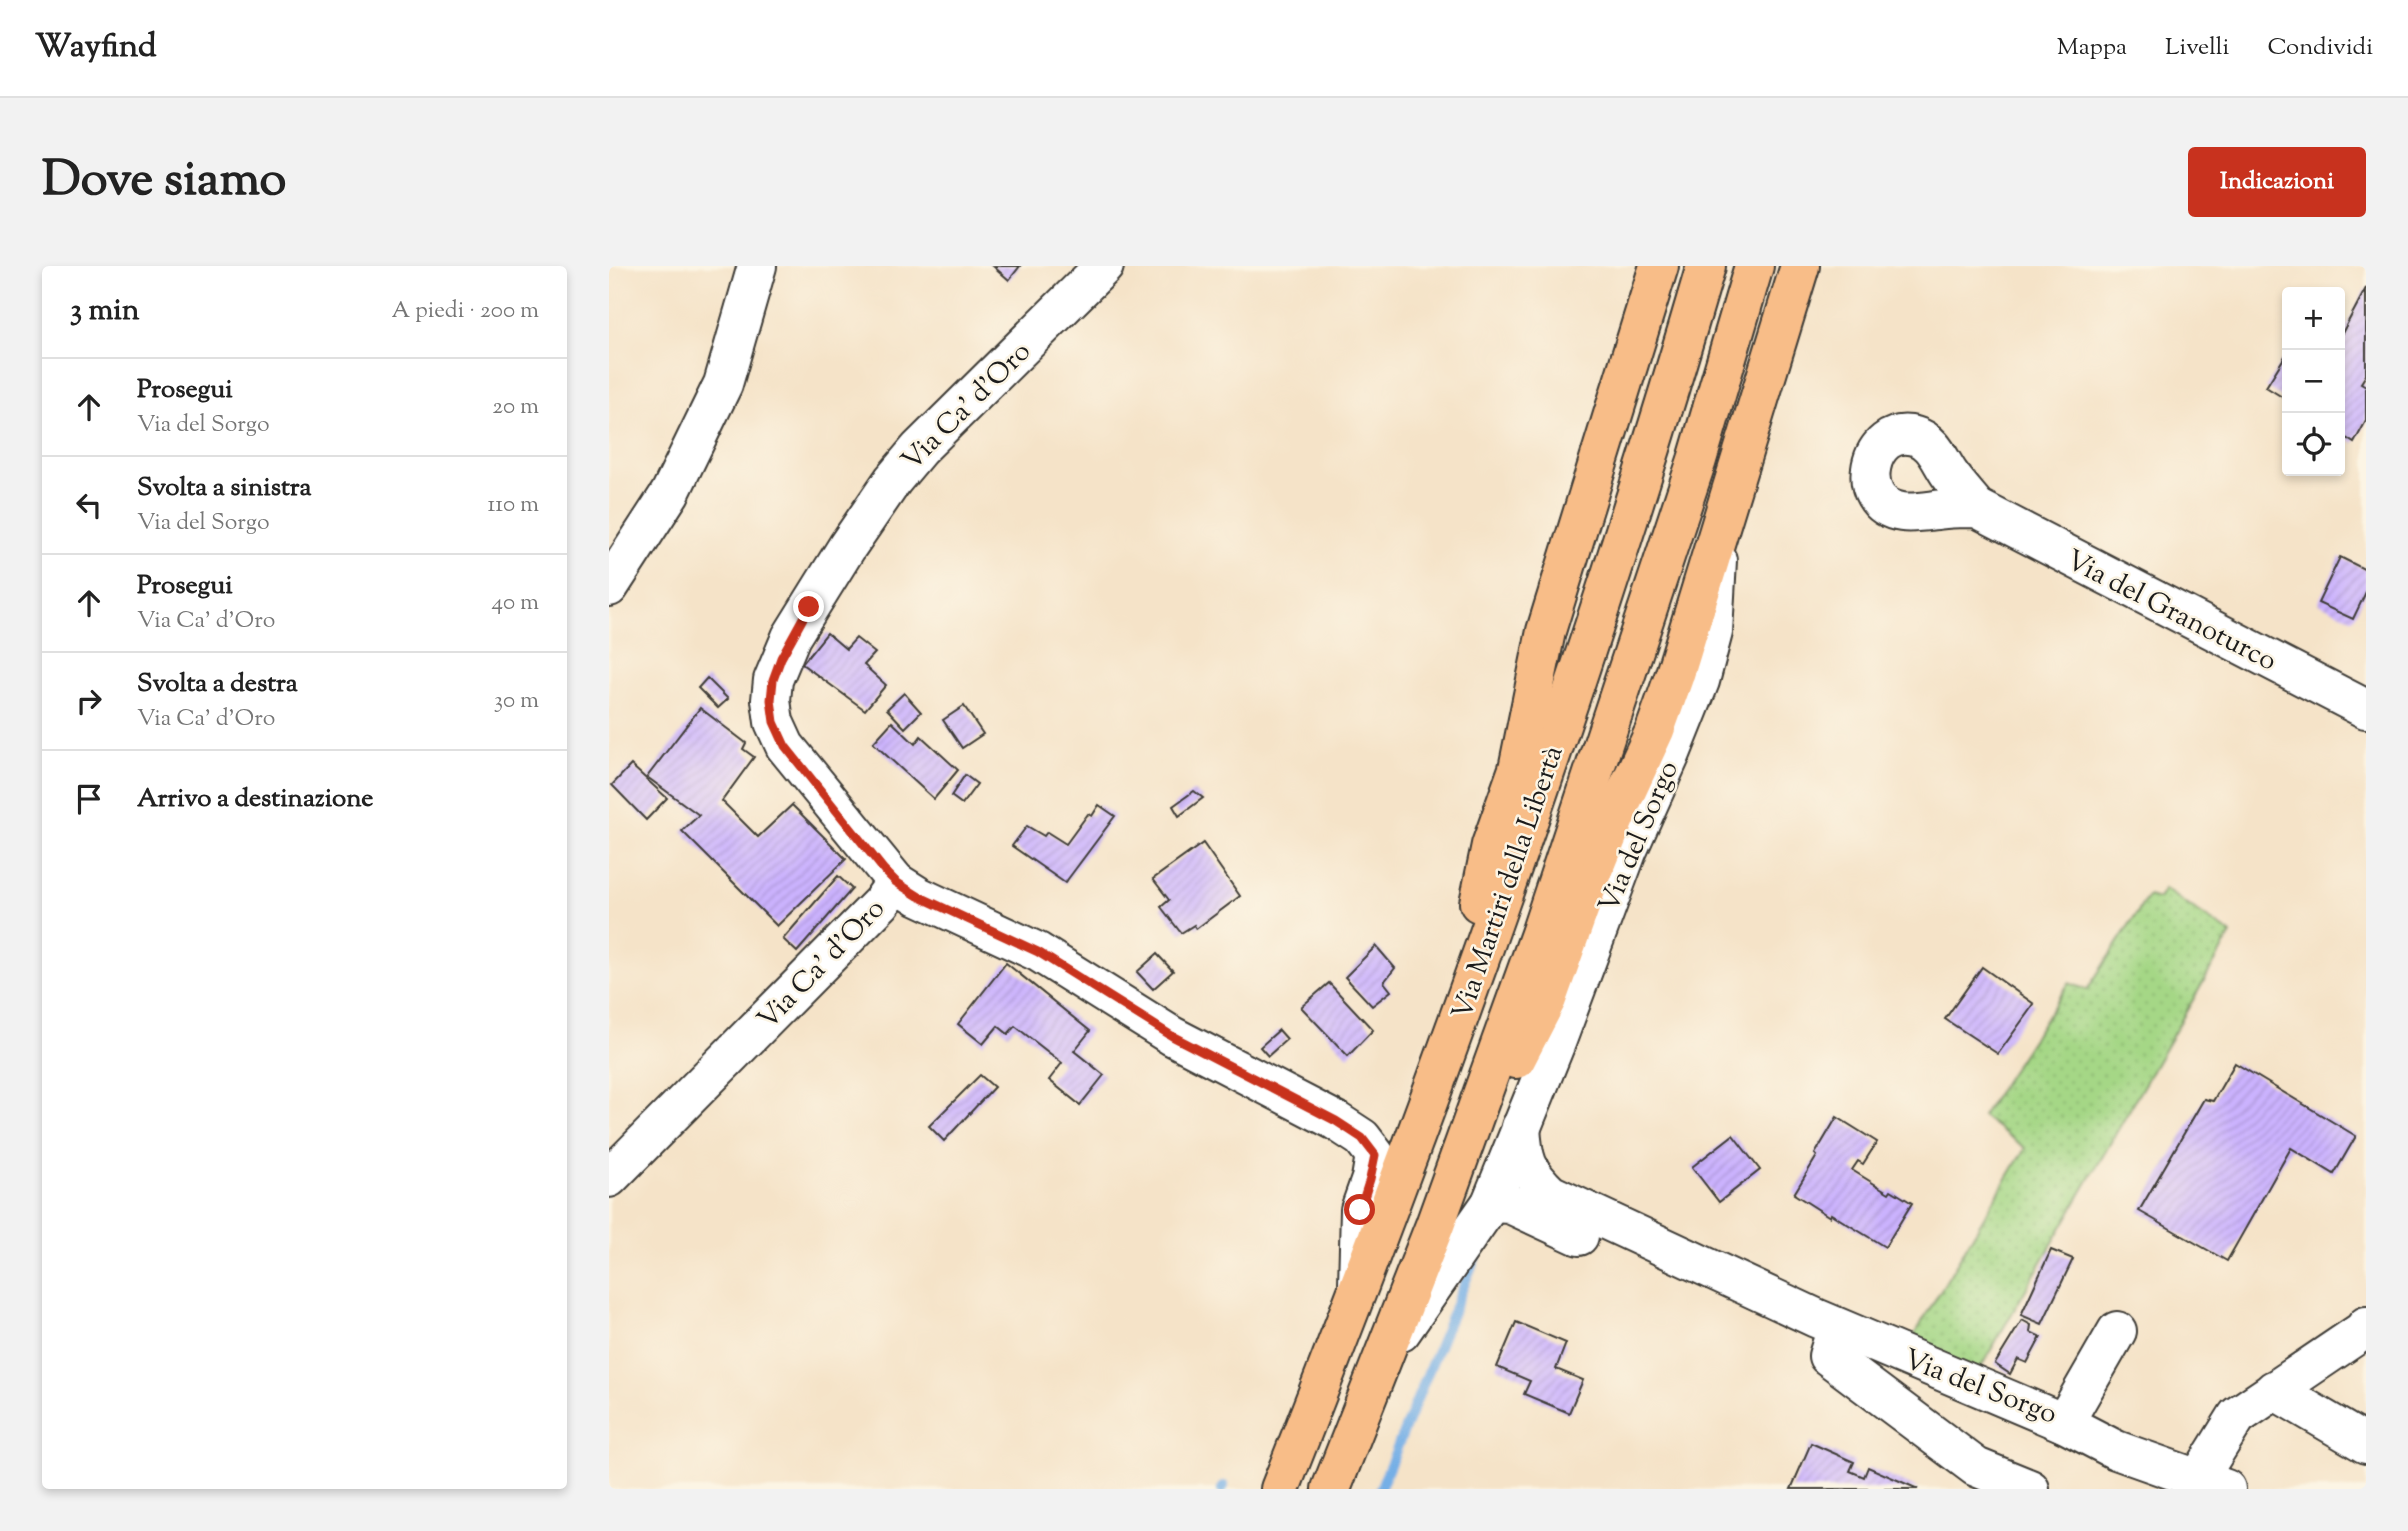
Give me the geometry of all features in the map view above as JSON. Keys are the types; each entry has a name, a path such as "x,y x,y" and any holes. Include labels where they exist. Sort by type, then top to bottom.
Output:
{"main road":[{"path":"1455,1028 1491,845 1517,769 1546,631 1659,266"},
{"name":"Via Martiri della Libertà","path":"1280,1489 1358,1291 1527,828 1672,382 1706,266"},
{"name":"Via Martiri della Libertà","path":"1331,1489 1445,1198 1539,934 1697,460 1754,266"},
{"path":"1445,1198 1547,999 1587,887 1655,730 1718,537 1800,266"}],"street":[{"path":"609,587 670,493 723,384 757,266"},
{"name":"Via Ca' d'Oro","path":"609,1178 881,903 896,882 785,746 774,722 771,700 773,680 781,658 809,607 893,480 949,418 1104,266"},
{"name":"Via del Granoturco","path":"1977,508 2366,709"},
{"name":"Via del Sorgo","path":"1383,1357 1490,1203 1557,1040 1627,852 1700,681 1713,632 1718,537"},
{"path":"896,882 918,896 1038,952 1172,1036 1336,1121 1362,1138 1375,1155 1360,1210 1358,1291"},
{"name":"Via del Sorgo","path":"1521,1127 1527,1167 1550,1194 1836,1336 2064,1423 2117,1331"},
{"name":"Via del Sorgo","path":"1490,1203 1504,1203 1522,1209 1786,1331 1836,1336"},
{"path":"2064,1423 2116,1450 2212,1484 2237,1416 2365,1329"},
{"name":"Via del Sorgo","path":"1836,1336 1828,1356 1976,1467 2030,1489"},
{"path":"2274,1390 2366,1444"}],"green space":[{"path":"2164,889 2231,934 1977,1374 1907,1347 2025,1148 1982,1116 2069,983 2087,990 2148,896 2158,899"}],"building":[{"path":"993,266 1020,266 1009,280"},
{"path":"2366,288 2366,375 2361,383 2366,386 2366,421 2354,443 2345,437 2345,328"},
{"path":"2282,361 2282,397 2266,387"},
{"path":"2340,557 2366,570 2366,592 2353,619 2318,603"},
{"path":"827,633 846,649 856,638 875,653 864,665 886,685 865,710 802,664"},
{"path":"707,678 728,699 718,708 698,688"},
{"path":"904,693 921,712 905,728 887,709"},
{"path":"964,706 983,734 962,748 943,720"},
{"path":"700,708 746,743 743,749 754,757 722,801 758,837 792,805 846,859 777,926 682,831 699,815 647,777"},
{"path":"892,722 915,744 921,736 958,770 934,799 873,743"},
{"path":"631,765 667,798 646,820 612,785"},
{"path":"965,775 977,784 962,804 951,796"},
{"path":"1194,791 1203,798 1179,816 1173,806"},
{"path":"1099,805 1115,816 1065,883 1012,846 1027,826 1044,836 1047,832 1066,844 1088,814 1092,816"},
{"path":"1203,843 1240,896 1196,929 1194,925 1181,933 1161,907 1169,900 1153,879"},
{"path":"838,876 852,889 797,952 783,939"},
{"path":"1376,946 1395,968 1384,982 1391,991 1372,1006 1345,977"},
{"path":"1157,954 1173,971 1153,989 1137,972"},
{"path":"1006,963 1090,1031 1074,1051 1104,1075 1080,1105 1049,1080 1062,1063 1015,1026 1008,1034 998,1026 983,1044 958,1024"},
{"path":"1982,967 2034,1004 1998,1054 1945,1019"},
{"path":"1329,983 1373,1030 1348,1056 1301,1007"},
{"path":"1279,1030 1287,1039 1268,1056 1260,1047"},
{"path":"2235,1063 2356,1136 2334,1174 2291,1148 2227,1261 2139,1211 2204,1099 2213,1101"},
{"path":"980,1075 994,1087 944,1141 929,1126"},
{"path":"1837,1117 1877,1142 1863,1164 1858,1161 1852,1170 1889,1193 1891,1190 1912,1203 1885,1247 1794,1194"},
{"path":"1733,1135 1760,1170 1719,1202 1692,1167"},
{"path":"2051,1250 2073,1259 2042,1324 2021,1315"},
{"path":"2022,1320 2031,1325 2030,1332 2041,1337 2027,1363 2018,1359 2010,1374 1995,1364"},
{"path":"1516,1322 1566,1343 1556,1369 1583,1380 1569,1413 1524,1394 1530,1381 1497,1367"},
{"path":"1811,1443 1854,1462 1850,1471 1864,1477 1868,1467 1918,1489 1791,1489"}],"waterway":[{"path":"1380,1489 1478,1251"}],"route":[{"path":"809,607 781,658 773,680 771,700 774,722 785,746 884,870 896,882 918,896 1038,952 1172,1036 1336,1121 1362,1138 1375,1155 1360,1210"}]}
